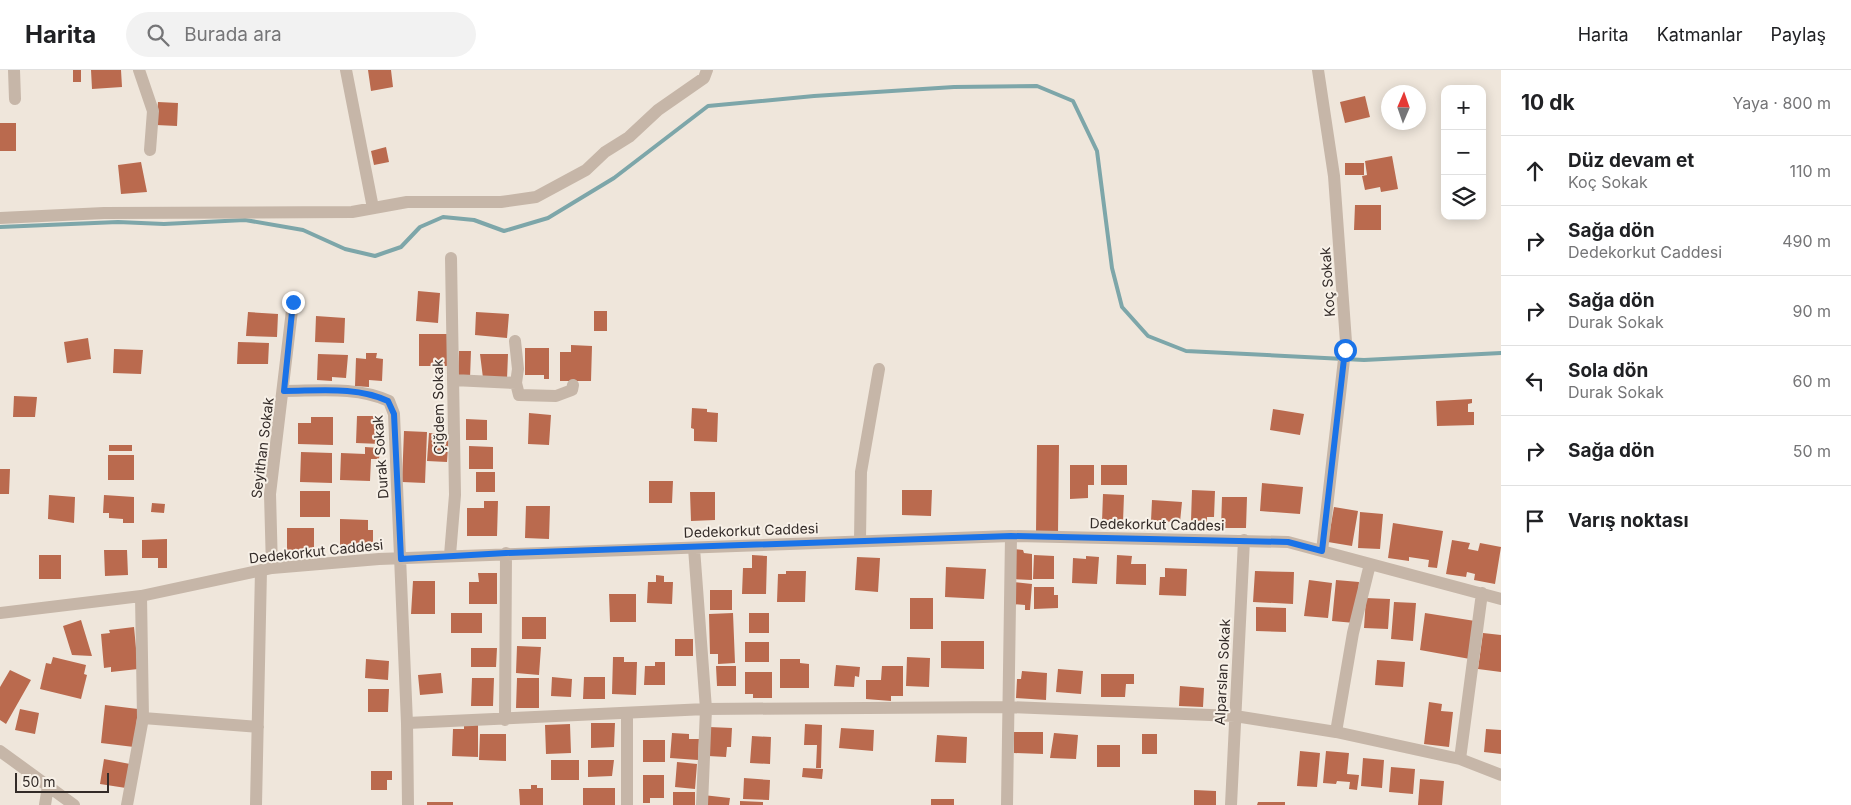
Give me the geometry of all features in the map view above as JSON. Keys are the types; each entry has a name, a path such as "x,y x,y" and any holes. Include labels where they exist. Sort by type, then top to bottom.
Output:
{"street":[{"path":"14,70 15,99"},
{"path":"138,70 153,111 150,150"},
{"path":"346,70 373,208"},
{"path":"0,218 104,214 352,212 407,202 501,202 536,197 586,170 605,152 629,137 658,110 704,78 706,70"},
{"name":"Koç Sokak","path":"1318,70 1334,176 1345,350 1322,551"},
{"name":"Çiğdem Sokak","path":"450,555 455,495 451,258"},
{"name":"Seyithan Sokak","path":"256,805 258,727 270,494 284,391 293,302"},
{"path":"515,341 518,369 516,382 519,395 556,396 572,390 572,385"},
{"path":"860,540 861,472 879,369"},
{"path":"453,380 516,382"},
{"name":"Durak Sokak","path":"284,391 353,391 374,394 388,401 394,414 407,723 408,805"},
{"path":"1007,805 1011,536"},
{"name":"Dedekorkut Caddesi","path":"0,613 141,596 267,569 450,555 1011,536 1288,542 1501,599"},
{"name":"Alparslan Sokak","path":"1231,805 1244,540"},
{"path":"694,548 706,709 702,805"},
{"path":"505,720 506,553"},
{"path":"1336,732 1353,633 1370,564"},
{"path":"1460,759 1482,593"},
{"path":"127,805 143,718 141,596"},
{"path":"407,723 505,720 706,709 1008,707 1235,716 1336,732 1460,759 1501,775"},
{"path":"627,714 627,805"},
{"path":"143,718 258,727"},
{"path":"0,751 74,805"},
{"path":"45,805 48,786"}],"building":[{"path":"73,70 81,70 81,82 73,82"},
{"path":"91,70 121,70 122,87 92,89"},
{"path":"368,70 391,70 393,87 371,91"},
{"path":"1365,96 1370,117 1345,123 1340,102"},
{"path":"158,102 178,103 177,126 156,125"},
{"path":"0,123 16,123 16,151 0,151"},
{"path":"386,147 389,162 374,165 371,151"},
{"path":"1392,156 1398,189 1381,192 1380,187 1365,190 1362,176 1367,175 1365,161"},
{"path":"141,162 147,192 121,194 118,165"},
{"path":"1345,163 1364,163 1364,175 1345,175"},
{"path":"1355,205 1381,205 1381,230 1354,230"},
{"path":"418,291 440,293 438,323 416,321"},
{"path":"594,311 607,311 607,331 594,331"},
{"path":"248,312 278,314 277,337 246,336"},
{"path":"476,312 509,314 507,338 475,335"},
{"path":"316,316 345,318 344,343 315,342"},
{"path":"419,334 447,334 447,366 419,366"},
{"path":"88,338 91,359 67,363 64,342"},
{"path":"238,342 269,343 268,364 237,364"},
{"path":"571,345 592,346 591,381 560,381 560,352 571,352"},
{"path":"525,348 549,348 549,379 544,379 544,375 525,375"},
{"path":"114,349 143,350 141,374 113,373"},
{"path":"459,351 471,351 470,378 458,377"},
{"path":"366,353 377,353 376,358 383,359 382,381 369,380 369,387 355,386 356,358 366,359"},
{"path":"318,354 348,355 346,378 332,377 332,381 317,380"},
{"path":"480,354 508,354 507,379 483,378"},
{"path":"14,396 37,397 35,417 13,417"},
{"path":"1472,399 1472,403 1468,404 1468,412 1474,412 1474,425 1437,426 1436,401"},
{"path":"692,408 707,409 707,412 718,413 717,442 694,441 694,429 691,428"},
{"path":"1273,409 1304,414 1300,435 1270,430"},
{"path":"529,413 551,415 549,445 528,444"},
{"path":"357,416 382,416 381,444 356,443"},
{"path":"311,417 333,417 333,445 298,444 298,423 311,423"},
{"path":"466,419 487,420 487,440 466,440"},
{"path":"404,431 427,432 425,483 402,482"},
{"path":"429,433 449,434 447,462 427,461"},
{"path":"109,445 132,445 132,451 109,451"},
{"path":"1037,445 1059,445 1058,534 1036,533"},
{"path":"469,446 493,447 493,469 469,469"},
{"path":"365,447 380,448 379,459 371,459 370,481 340,480 341,453 365,454"},
{"path":"301,452 332,453 332,483 300,482"},
{"path":"108,455 134,455 134,480 108,480"},
{"path":"1070,465 1094,465 1094,485 1088,485 1088,498 1070,499"},
{"path":"1101,465 1127,465 1127,485 1101,485"},
{"path":"0,469 10,469 9,494 0,494"},
{"path":"476,472 495,472 495,492 476,492"},
{"path":"649,481 673,481 672,503 649,503"},
{"path":"1262,483 1303,487 1300,514 1260,511"},
{"path":"902,490 932,490 931,516 902,515"},
{"path":"1192,490 1215,491 1214,517 1207,517 1207,522 1191,521"},
{"path":"300,491 330,491 330,517 300,517"},
{"path":"690,492 715,492 715,520 691,521"},
{"path":"1103,494 1124,495 1123,522 1102,522"},
{"path":"49,495 75,497 74,523 48,519"},
{"path":"104,495 134,497 134,523 123,523 123,519 109,518 109,513 103,513"},
{"path":"1222,497 1247,497 1246,528 1221,528"},
{"path":"1152,500 1182,502 1180,522 1151,521"},
{"path":"484,501 498,501 497,536 467,536 467,508 484,508"},
{"path":"152,503 165,504 164,513 151,512"},
{"path":"526,506 550,506 549,539 525,538"},
{"path":"1334,507 1358,511 1352,546 1328,542"},
{"path":"1360,512 1383,514 1380,549 1358,548"},
{"path":"340,519 368,520 368,530 373,530 373,548 340,548"},
{"path":"1393,523 1443,531 1437,568 1428,567 1429,560 1409,557 1409,561 1388,558"},
{"path":"287,528 314,528 314,551 287,550"},
{"path":"167,539 167,568 158,568 158,558 142,558 142,540"},
{"path":"1452,540 1470,543 1468,549 1478,551 1480,543 1501,547 1495,584 1474,580 1475,574 1467,572 1466,577 1446,574"},
{"path":"1014,549 1032,554 1032,580 1013,579"},
{"path":"104,550 127,550 128,575 105,576"},
{"path":"39,555 61,555 61,579 39,579"},
{"path":"752,555 767,556 766,594 742,594 743,568 752,568"},
{"path":"1034,555 1054,556 1054,579 1033,579"},
{"path":"1117,555 1132,556 1131,564 1146,564 1146,585 1116,584"},
{"path":"1086,556 1099,557 1097,584 1072,583 1073,558 1086,559"},
{"path":"857,557 880,558 878,592 855,590"},
{"path":"946,567 986,569 984,599 945,597"},
{"path":"1165,568 1187,569 1186,596 1159,595 1160,577 1165,577"},
{"path":"786,571 806,571 805,602 777,602 778,574 786,574"},
{"path":"1255,571 1294,572 1293,604 1253,602"},
{"path":"478,573 497,573 497,604 469,604 469,582 479,582"},
{"path":"656,575 664,576 664,582 673,582 672,604 647,603 648,582 656,582"},
{"path":"1309,580 1332,583 1328,618 1304,616"},
{"path":"1336,580 1359,582 1355,623 1332,621"},
{"path":"413,581 435,581 435,614 411,614"},
{"path":"1013,582 1032,584 1030,610 1025,610 1025,605 1011,604"},
{"path":"1034,587 1054,587 1054,595 1058,595 1058,608 1034,609"},
{"path":"710,590 732,590 732,610 710,610"},
{"path":"609,594 636,594 636,622 610,622"},
{"path":"910,598 933,598 933,629 910,629"},
{"path":"1366,598 1390,599 1388,629 1364,628"},
{"path":"1394,602 1416,603 1413,641 1391,639"},
{"path":"1256,607 1286,608 1286,632 1256,631"},
{"path":"451,613 482,613 482,633 451,633"},
{"path":"733,613 735,663 718,664 718,654 710,654 709,614"},
{"path":"749,613 769,613 769,633 749,633"},
{"path":"1425,613 1475,621 1470,659 1420,650"},
{"path":"522,617 546,617 546,639 522,639"},
{"path":"81,620 92,656 72,655 63,626"},
{"path":"134,627 138,669 111,672 111,667 104,668 101,634 110,633 109,630"},
{"path":"1483,633 1501,635 1501,672 1478,669"},
{"path":"675,639 693,639 693,656 675,656"},
{"path":"941,641 984,641 984,669 941,668"},
{"path":"745,642 769,642 769,662 745,662"},
{"path":"517,646 541,647 539,675 516,673"},
{"path":"471,648 497,648 496,667 471,667"},
{"path":"53,657 86,665 84,674 87,675 81,699 40,689 46,663 51,664"},
{"path":"613,657 624,657 624,662 637,662 636,695 612,694"},
{"path":"907,657 930,658 929,687 906,686"},
{"path":"366,659 389,661 388,680 365,678"},
{"path":"780,659 800,659 800,663 809,664 809,688 780,688"},
{"path":"1377,660 1405,662 1403,687 1375,685"},
{"path":"655,662 665,662 665,685 644,685 645,666 655,666"},
{"path":"836,665 860,667 859,677 855,676 854,687 834,686"},
{"path":"716,666 736,666 736,686 717,686"},
{"path":"882,666 903,666 903,696 891,696 891,701 866,699 866,680 881,680"},
{"path":"1058,669 1083,671 1081,694 1056,692"},
{"path":"10,670 31,680 6,724 0,720 0,687"},
{"path":"1022,671 1047,673 1046,700 1016,698 1017,679 1021,679"},
{"path":"745,672 772,672 772,698 753,698 753,694 745,694"},
{"path":"441,673 443,693 420,695 418,675"},
{"path":"1101,674 1134,674 1134,684 1126,684 1125,697 1101,697"},
{"path":"552,677 572,679 571,697 551,696"},
{"path":"584,677 605,677 605,699 583,699"},
{"path":"472,678 494,678 493,706 471,706"},
{"path":"517,678 539,678 539,708 516,708"},
{"path":"1180,686 1204,688 1203,707 1179,706"},
{"path":"368,689 389,689 388,712 368,712"},
{"path":"1429,702 1442,704 1441,711 1453,712 1449,747 1424,744"},
{"path":"105,705 138,709 134,747 101,743"},
{"path":"20,709 39,713 35,734 15,730"},
{"path":"591,723 615,723 614,747 591,748"},
{"path":"464,724 478,724 478,757 452,756 453,729 464,729"},
{"path":"570,724 571,753 546,754 545,725"},
{"path":"805,724 822,725 821,768 816,768 817,745 804,745"},
{"path":"709,727 732,728 731,747 727,747 726,757 708,756"},
{"path":"841,728 874,730 873,751 839,748"},
{"path":"1486,729 1501,730 1501,754 1484,752"},
{"path":"1014,732 1043,732 1043,754 1014,753"},
{"path":"672,733 689,734 689,739 699,739 698,760 670,758"},
{"path":"1054,733 1078,735 1076,759 1050,758"},
{"path":"480,734 506,734 506,761 479,760"},
{"path":"1142,734 1157,734 1157,754 1142,754"},
{"path":"937,735 967,737 966,763 935,762"},
{"path":"752,736 771,737 770,764 750,763"},
{"path":"643,740 665,740 665,762 643,762"},
{"path":"1097,745 1120,745 1120,767 1097,767"},
{"path":"1300,751 1320,753 1317,787 1297,786"},
{"path":"1326,751 1349,753 1347,774 1359,775 1357,790 1349,789 1350,782 1323,783"},
{"path":"1363,758 1384,760 1382,788 1361,786"},
{"path":"104,759 130,764 126,788 100,784"},
{"path":"551,760 579,760 579,780 551,780"},
{"path":"588,760 614,760 612,776 588,777"},
{"path":"677,762 697,764 695,789 675,787"},
{"path":"1391,767 1415,769 1413,794 1389,792"},
{"path":"803,768 823,769 822,779 802,777"},
{"path":"371,771 392,771 392,780 387,780 387,790 371,790"},
{"path":"643,775 664,775 664,798 650,798 650,803 643,803"},
{"path":"744,778 770,780 769,800 743,799"},
{"path":"1420,779 1444,781 1442,805 1418,805"},
{"path":"531,785 543,788 543,805 520,805 519,789 531,789"},
{"path":"583,788 615,788 615,805 583,805"},
{"path":"1194,790 1216,791 1216,805 1194,805"},
{"path":"673,792 695,792 695,805 673,805"},
{"path":"703,795 730,798 729,805 702,805"},
{"path":"931,799 954,799 954,805 931,805"},
{"path":"740,801 763,802 763,805 740,805"},
{"path":"427,802 453,802 453,805 427,805"},
{"path":"1258,802 1285,802 1285,805 1257,805"}],"waterway":[{"path":"0,227 118,222 164,224 245,220 303,230 345,249 375,256 401,247 420,227 443,217 474,220 504,231 548,218 614,178 708,106 814,96 954,87 1037,86 1073,101 1097,151 1112,268 1122,307 1148,336 1186,351 1364,360 1501,353"}],"route":[{"path":"293,302 284,391 353,391 374,394 388,401 394,414 401,559 450,555 1011,536 1288,542 1322,551 1345,350"}]}
